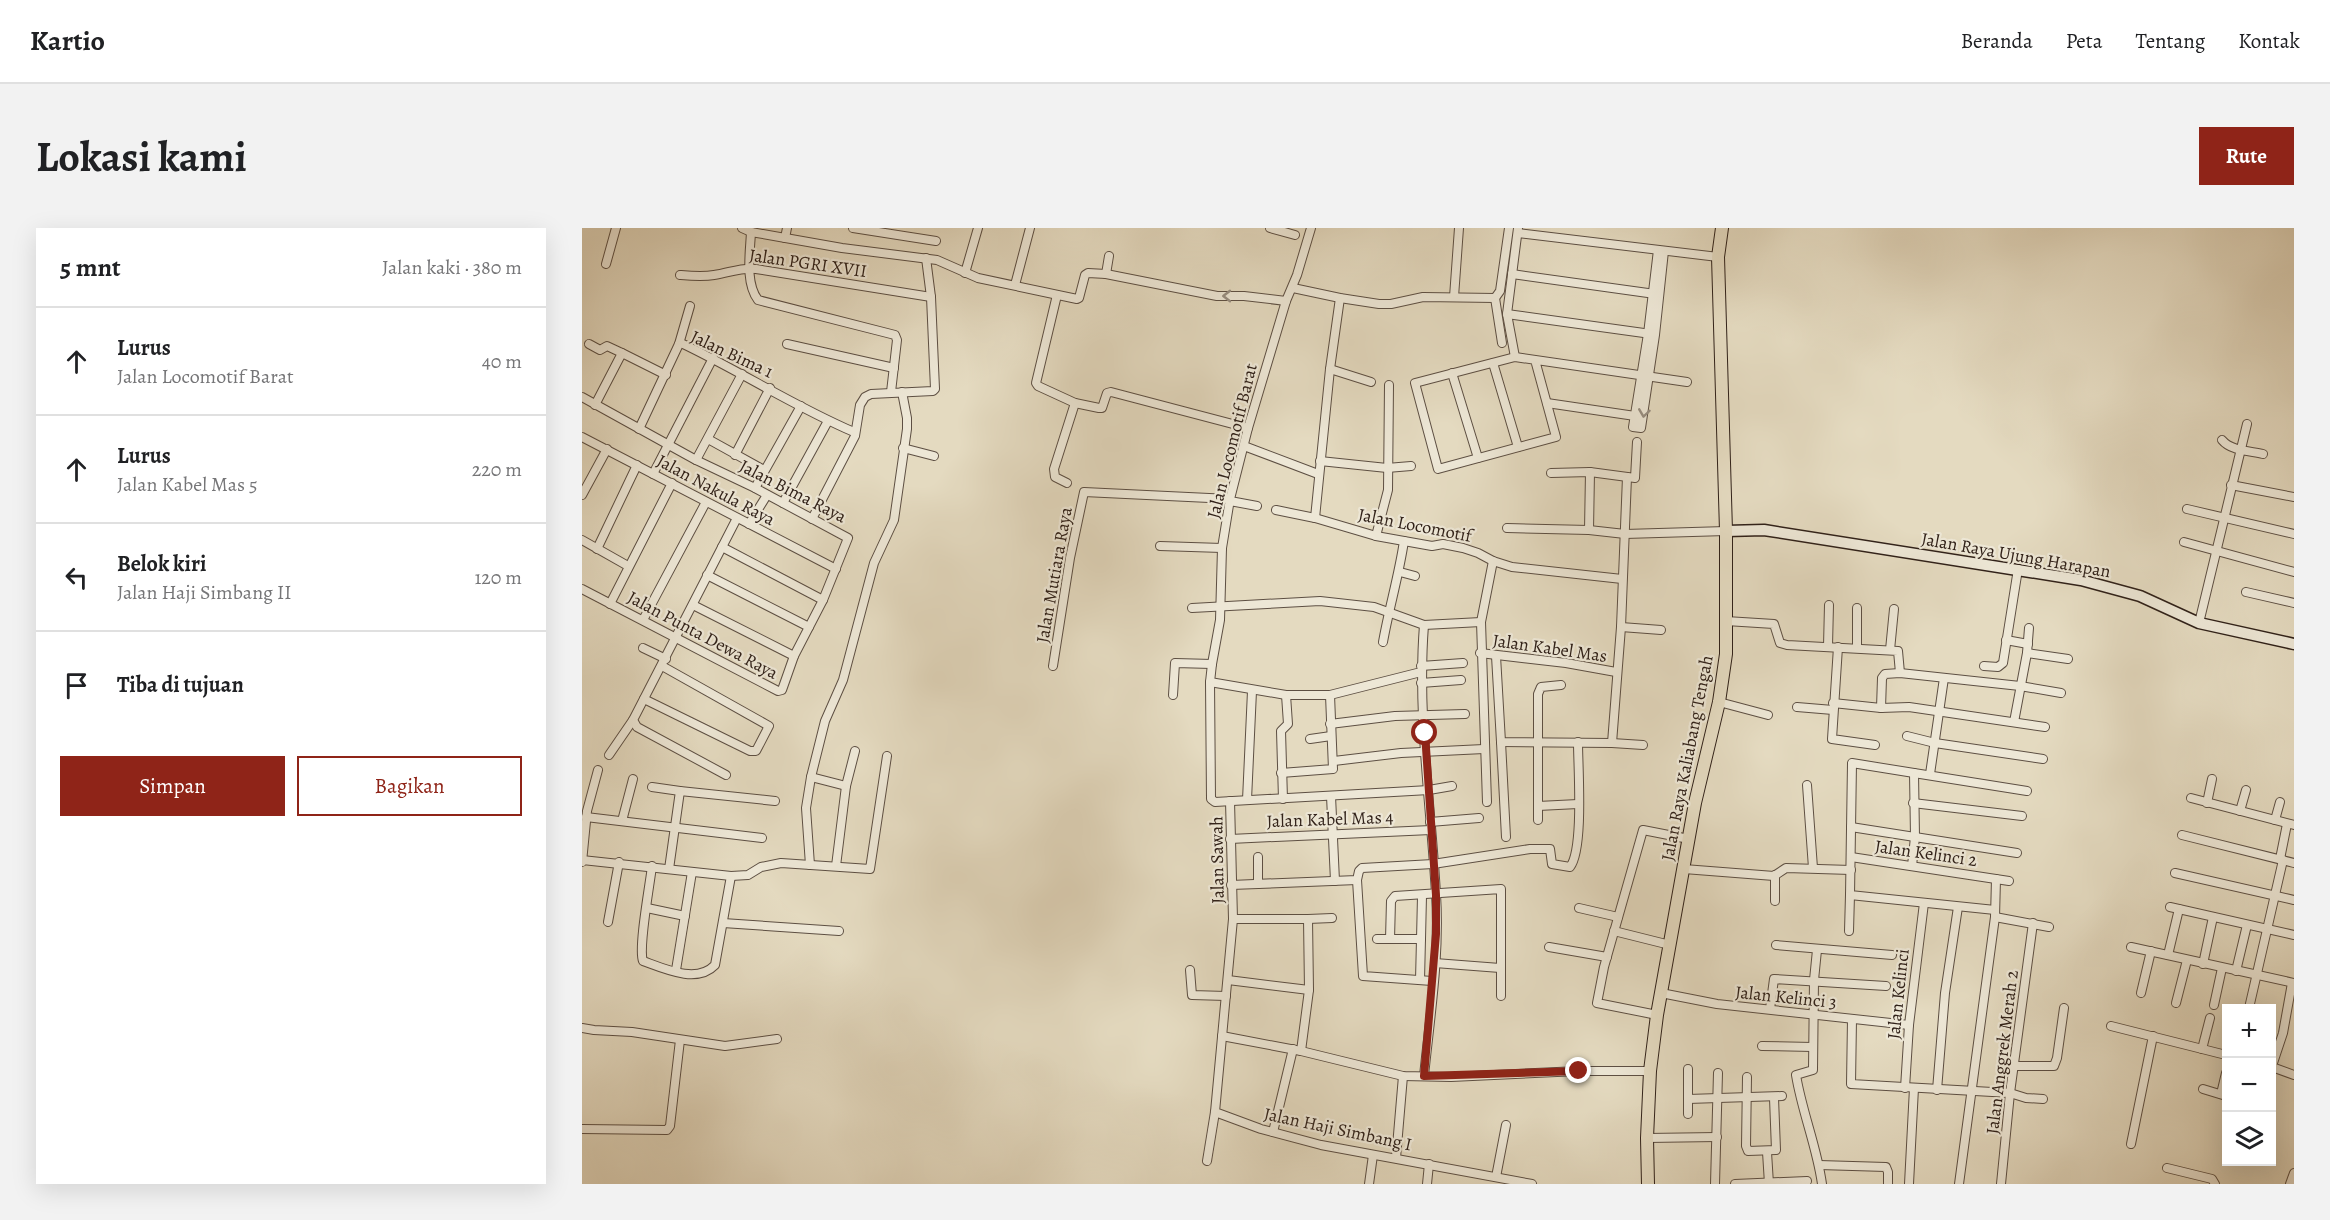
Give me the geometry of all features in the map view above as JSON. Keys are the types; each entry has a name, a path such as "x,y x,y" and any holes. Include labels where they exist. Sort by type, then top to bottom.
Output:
{"main road":[{"name":"Jalan Raya Kaliabang Tengah","path":"1648,1184 1647,1138 1650,1071 1657,1015 1695,803 1719,702 1726,654 1726,531 1718,257 1722,228"}],"street":[{"path":"606,264 616,228"},
{"path":"742,228 751,232 842,248 937,260 978,278 1078,299 1085,275 1106,274 1217,296 1244,296 1286,301"},
{"path":"785,238 787,228"},
{"path":"853,228 936,241"},
{"path":"965,273 978,228"},
{"path":"1015,285 1030,228"},
{"path":"1270,228 1295,235"},
{"name":"Jalan Locomotif Barat","path":"1230,801 1215,802 1211,799 1210,682 1222,606 1222,548 1230,500 1248,428 1286,301 1293,288 1311,228"},
{"path":"1455,297 1459,228"},
{"path":"1502,343 1495,298 1500,291 1509,228"},
{"path":"1515,357 1507,314 1518,231 1718,257"},
{"path":"751,232 750,268 756,298 760,302 892,333 897,340 891,392"},
{"path":"1645,375 1633,427 1641,428 1645,375 1661,251"},
{"path":"1106,274 1109,256"},
{"path":"812,519 855,436 860,405 865,397 871,394 933,391 935,389 931,297 926,258"},
{"name":"Jalan PGRI XVII","path":"680,275 696,277 721,274 733,269 750,268 931,297"},
{"path":"1512,274 1655,294"},
{"path":"1293,288 1340,298 1386,304 1423,297 1495,298"},
{"path":"1057,295 1037,385 1075,403 1100,408 1106,395 1111,392 1248,428"},
{"path":"1315,518 1318,474 1340,298"},
{"path":"679,344 690,306"},
{"path":"1507,314 1651,334"},
{"name":"Jalan Bima 1","path":"639,429 681,343 770,388 828,421 854,432"},
{"path":"589,344 600,350 607,346 666,375"},
{"path":"787,344 894,368"},
{"path":"595,405 622,353"},
{"path":"1535,360 1556,437 1438,469 1416,383 1515,357 1687,382"},
{"path":"653,474 713,358"},
{"path":"1493,363 1518,447"},
{"path":"1330,369 1371,382"},
{"path":"1452,374 1478,458"},
{"path":"696,460 742,375"},
{"path":"1376,536 1388,489 1389,385"},
{"path":"735,455 770,388"},
{"path":"809,862 806,808 811,777 825,721 843,680 874,563 894,520 907,418 902,392"},
{"name":"Jalan Bima Raya","path":"583,402 595,405 848,538 823,600 794,656 782,690"},
{"path":"1067,483 1055,477 1054,469 1075,403"},
{"path":"1547,404 1635,416"},
{"path":"755,488 801,406"},
{"path":"783,503 828,421"},
{"path":"2199,623 2247,424"},
{"name":"Jalan Nakula Raya","path":"582,437 836,569"},
{"path":"708,439 764,470"},
{"path":"2222,440 2226,444 2263,454"},
{"path":"1551,473 1590,472 1633,478 1636,476 1637,442"},
{"path":"1244,446 1318,474"},
{"path":"903,448 934,456"},
{"path":"582,495 607,449"},
{"path":"1320,462 1387,468 1411,466"},
{"path":"597,549 637,465"},
{"path":"1589,530 1590,472"},
{"path":"1612,743 1621,627 1627,477"},
{"path":"610,604 672,483"},
{"path":"2231,484 2294,497"},
{"name":"Jalan Mutiara Raya","path":"1053,666 1070,558 1084,492 1230,500"},
{"path":"749,524 767,495"},
{"path":"1230,500 1257,506"},
{"path":"643,620 706,502"},
{"path":"2187,509 2294,534"},
{"name":"Jalan Locomotif","path":"1276,510 1315,518 1376,536 1432,546 1443,544 1463,548 1512,567 1622,579"},
{"path":"609,755 635,724 644,699 737,518"},
{"path":"1507,528 1589,530 1624,534 1726,531"},
{"name":"Jalan Raya Ujung Harapan","path":"1726,531 1764,530 2080,580 2140,596 2199,623 2294,644"},
{"path":"582,540 628,566"},
{"path":"1383,642 1400,572 1404,541"},
{"path":"2184,542 2294,572"},
{"path":"1160,546 1222,548"},
{"path":"722,547 823,600"},
{"path":"1487,802 1480,622 1493,561"},
{"path":"1984,666 2002,665 2018,569"},
{"path":"1400,572 1415,576"},
{"path":"707,575 809,627"},
{"name":"Jalan Punta Dewa Raya","path":"582,589 777,691 782,690"},
{"path":"2246,592 2294,603"},
{"path":"1192,608 1320,601 1389,611 1424,625 1480,622"},
{"path":"693,604 794,656"},
{"path":"1828,646 1829,605"},
{"path":"1857,608 1857,648"},
{"path":"1890,650 1894,609"},
{"path":"1726,621 1774,624 1779,640 1784,644 1899,652 1900,673"},
{"path":"1424,625 1421,683 1436,895 1435,963 1424,1076"},
{"path":"1621,627 1661,630"},
{"path":"2014,722 2029,628"},
{"path":"2006,640 2068,659"},
{"path":"1838,647 1831,737 1833,741 1875,745"},
{"path":"643,648 769,726 756,751 753,752 644,699"},
{"name":"Jalan Kabel Mas","path":"1480,653 1566,663 1616,672"},
{"path":"1496,656 1506,837"},
{"path":"1173,694 1175,663 1212,664"},
{"path":"1210,682 1286,695 1330,695 1421,669 1463,663"},
{"path":"1881,708 1883,675 1900,673 2061,693"},
{"path":"1930,774 1944,678"},
{"path":"1421,683 1461,680"},
{"path":"1538,820 1539,689 1561,685"},
{"path":"1247,800 1252,691"},
{"path":"1283,799 1281,731 1288,724 1286,695"},
{"path":"1281,773 1331,770 1334,767 1330,736 1330,695"},
{"path":"1719,702 1768,715"},
{"path":"1797,707 1909,707 2045,726"},
{"path":"1330,724 1395,716 1465,714"},
{"path":"635,724 726,775"},
{"path":"1310,739 1330,736"},
{"path":"1907,736 1935,743 2043,759"},
{"path":"1501,742 1643,745"},
{"path":"1432,981 1363,976 1357,880 1359,871 1362,868 1433,864 1530,849 1548,849 1551,852 1553,865 1570,867 1575,854 1579,827 1578,742"},
{"path":"1334,761 1484,749"},
{"path":"836,866 846,786 855,751"},
{"path":"598,770 586,817 582,861 619,862 730,876 748,874 761,867 781,863 809,862 870,869 887,756"},
{"path":"1849,931 1852,763 2027,791"},
{"path":"1912,866 1915,837 1914,773"},
{"path":"811,777 846,786"},
{"path":"622,821 633,779"},
{"path":"2207,803 2212,779"},
{"path":"1807,785 1813,868"},
{"path":"1230,801 1429,790 1452,786"},
{"path":"652,787 775,801"},
{"path":"2240,811 2246,790"},
{"path":"669,869 680,791"},
{"path":"1331,796 1335,881"},
{"path":"2191,798 2291,824 2250,1004"},
{"name":"Jalan Sawah","path":"1222,1036 1233,919 1230,801"},
{"path":"2275,820 2280,802"},
{"path":"1913,803 2022,816"},
{"path":"1538,806 1578,804"},
{"path":"586,817 762,838"},
{"name":"Jalan Kabel Mas 4","path":"1230,839 1332,834 1430,826 1479,819"},
{"path":"1851,827 2017,853"},
{"path":"1657,1015 1597,1003 1607,957 1643,830 1689,839"},
{"path":"2182,835 2294,863"},
{"path":"1258,857 1258,884"},
{"name":"Jalan Kelinci 2","path":"1851,857 2009,881"},
{"path":"608,922 619,862"},
{"path":"652,866 642,957 644,961 697,975 710,970 717,959 730,876"},
{"name":"Jalan Kelinci 2","path":"1684,869 1776,875 1786,868 1851,870"},
{"path":"676,970 692,872"},
{"path":"2175,873 2294,900"},
{"path":"1775,901 1776,875"},
{"name":"Jalan Kelinci 2","path":"1995,913 1996,879"},
{"path":"1231,885 1357,880"},
{"path":"1390,939 1392,898 1395,896 1501,889 1501,996"},
{"path":"1850,895 1958,907 1995,913 2049,927"},
{"path":"1420,980 1422,896"},
{"name":"Jalan Kelinci","path":"1909,1184 1908,1025 1924,903"},
{"path":"1937,1090 1945,993 1958,907"},
{"path":"2170,907 2294,935"},
{"path":"647,908 685,916"},
{"path":"1579,908 1618,917"},
{"path":"2168,955 2180,909"},
{"path":"1959,1184 1995,913"},
{"path":"2203,963 2213,917"},
{"path":"1233,919 1332,918"},
{"path":"1273,1132 1297,1050 1309,990 1308,919"},
{"path":"723,923 839,931"},
{"name":"Jalan Anggrek Merah 2","path":"2001,1184 2010,1093 2033,923"},
{"path":"2236,971 2247,925"},
{"path":"1614,931 1670,945"},
{"path":"1377,939 1421,939"},
{"path":"1776,945 1892,955"},
{"path":"1549,947 1607,957"},
{"path":"2131,947 2293,983 2283,1033 2274,1058"},
{"path":"1817,950 1814,980 1814,1070 1796,1075 1800,1100 1819,1165 1822,1184"},
{"path":"2141,993 2151,951"},
{"path":"2176,1003 2187,960"},
{"path":"1435,963 1500,968"},
{"path":"2214,1005 2222,968"},
{"path":"1190,970 1192,995 1226,996"},
{"path":"1770,1009 1774,979 1886,986"},
{"path":"1228,980 1309,990"},
{"name":"Jalan Kelinci 3","path":"1661,993 1717,1004 1908,1025"},
{"path":"2014,1066 2054,1066 2064,1008"},
{"path":"2202,1049 2210,1018"},
{"path":"1852,1019 1851,1084 2010,1093 2026,1098 2043,1099"},
{"path":"2111,1026 2222,1054"},
{"path":"582,1028 632,1032 725,1046 777,1040"},
{"path":"1207,1161 1215,1112 1222,1036 1297,1050 1403,1076 1650,1071"},
{"path":"2131,1144 2152,1036"},
{"path":"582,1129 667,1130 670,1126 680,1040"},
{"path":"1762,1046 1813,1047"},
{"path":"2276,1068 2294,1075"},
{"path":"1688,1070 1688,1114"},
{"path":"1715,1184 1718,1073"},
{"path":"1396,1158 1403,1076"},
{"path":"1688,1099 1747,1099 1778,1097 1777,1149 1775,1151 1750,1152 1746,1149 1747,1099 1747,1077"},
{"path":"2203,1089 2222,1094"},
{"name":"Jalan Haji Simbang I","path":"1215,1112 1273,1132 1321,1145 1532,1184"},
{"path":"1496,1177 1506,1125"},
{"path":"1647,1138 1717,1137"},
{"path":"1767,1152 1769,1183"},
{"path":"1369,1184 1373,1155"},
{"path":"1427,1184 1429,1164"},
{"path":"1819,1165 1886,1167 1888,1184"},
{"path":"2167,1168 2212,1179 2215,1184"},
{"path":"2290,1184 2294,1173"},
{"path":"1735,1184 1808,1181"}],"route":[{"path":"1425,733 1436,895 1436,934 1424,1076 1452,1077 1579,1071"}]}
